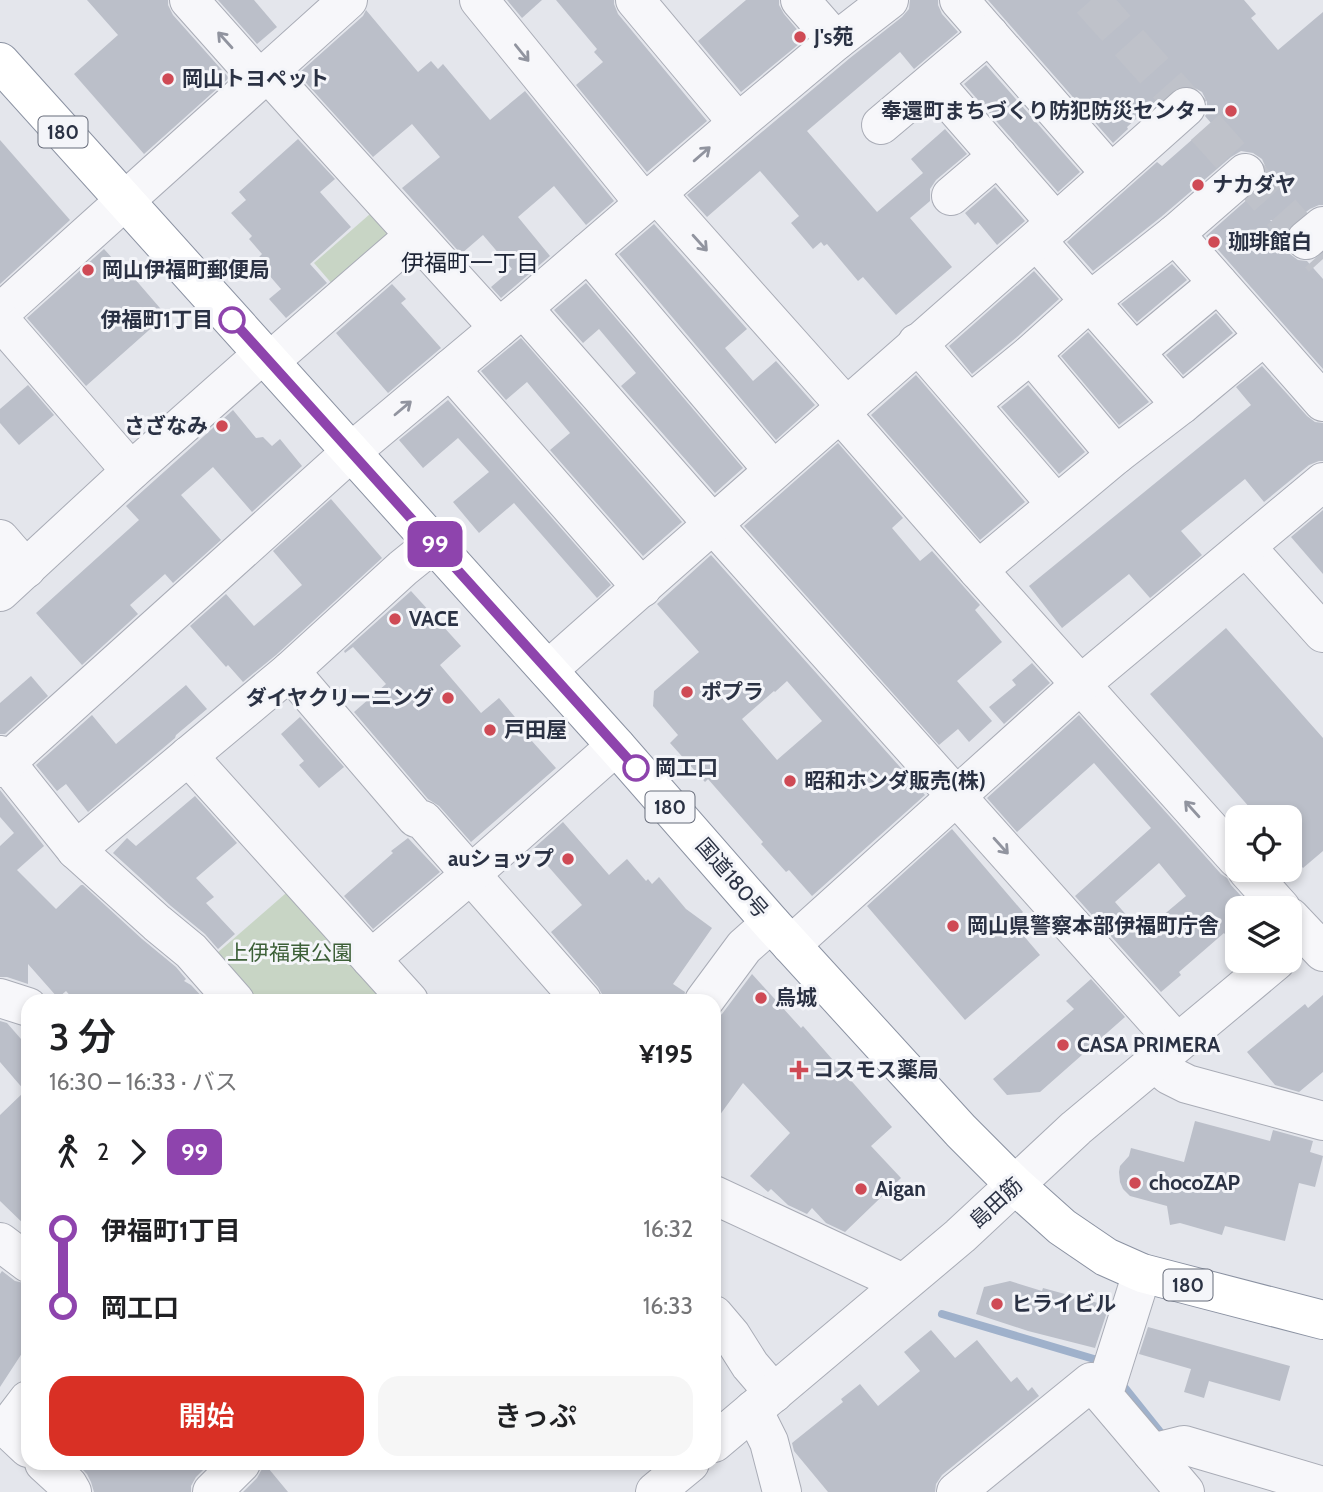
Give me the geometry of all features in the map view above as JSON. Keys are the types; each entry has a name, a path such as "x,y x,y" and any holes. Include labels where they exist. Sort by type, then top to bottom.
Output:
{"highway":[{"name":"国道180号","path":"0,61 616,746 781,934 961,1131 1015,1185 1062,1227 1106,1257 1142,1273 1323,1320"}],"street":[{"path":"189,0 253,72 276,82 414,236 511,318 712,523 956,796 1166,1052 1169,1075 1187,1084 1323,1121"},
{"path":"0,313 348,0"},
{"path":"479,0 636,193 665,203 835,394 850,424 1225,846"},
{"path":"635,0 738,122"},
{"path":"800,0 836,41"},
{"path":"229,994 191,951 76,850 2,762 351,452 738,122 889,0"},
{"path":"959,0 1111,174"},
{"path":"881,125 989,34"},
{"path":"933,82 998,156 1090,301 1181,405"},
{"path":"548,670 1186,107"},
{"path":"951,196 998,156"},
{"path":"970,404 1245,173"},
{"path":"1175,234 1323,402"},
{"path":"0,539 13,580 131,471 414,236"},
{"path":"588,252 774,470"},
{"path":"1135,352 1217,283"},
{"path":"0,320 131,471"},
{"path":"978,570 1264,336"},
{"path":"917,343 1056,504"},
{"path":"1031,354 1116,455"},
{"path":"450,369 642,588"},
{"path":"709,994 744,947 781,934 956,796 1081,684 1323,482"},
{"path":"76,850 290,671 434,543"},
{"path":"1246,547 1323,633"},
{"path":"290,671 415,818 423,820 576,994"},
{"path":"371,959 616,746"},
{"path":"188,755 403,994"},
{"path":"1258,882 1270,896"},
{"name":"島田筋","path":"721,1437 960,1236 1076,1128 1261,973"},
{"path":"0,998 21,1005"},
{"path":"721,1198 903,1283"},
{"path":"0,1242 21,1257"},
{"path":"1108,1379 1142,1273"},
{"path":"721,1323 750,1365 763,1402 769,1442 782,1492"},
{"path":"1108,1379 1167,1450 1185,1492"},
{"path":"975,1486 1091,1382 1108,1379"},
{"path":"21,1409 12,1421 10,1431 21,1441"},
{"path":"1167,1450 1323,1486"},
{"path":"52,1470 72,1492"},
{"path":"212,1492 234,1470"},
{"path":"655,1492 682,1470"}],"green space":[{"path":"378,207 404,236 340,293 314,263"},
{"name":"上伊福東公園","path":"293,887 389,994 239,994 209,960"}],"building":[{"path":"87,0 168,0 173,15 229,78 144,154 74,74 118,35"},
{"path":"218,0 254,0 277,27 257,44"},
{"path":"507,0 542,0 522,18"},
{"path":"556,0 614,0 618,14 707,121 647,172 576,85 603,62 594,52 597,49"},
{"path":"746,0 779,0 784,14 805,39 741,92 698,41"},
{"path":"910,0 938,0 942,14 958,32 914,69 900,52 807,131 877,212 923,173 911,159 945,129 967,154 936,180 930,189 930,201 910,218 952,267 896,315 863,277 858,281 827,244 824,246 821,242 813,249 791,223 799,216 760,171 707,217 687,195 902,17 909,9"},
{"path":"988,0 1244,0 1256,14 1251,18 1278,50 1323,12 1323,205 1310,209 1295,220 1270,220 1285,237 1290,254 1298,260 1307,261 1323,279 1323,369 1206,236 1265,181 1266,168 1262,159 1253,153 1241,151 1231,157 1093,271 1067,242 1157,162 1162,166 1211,123 1205,116 1207,102 1202,92 1193,87 1178,87 1175,84 1113,143"},
{"path":"366,10 418,72 431,61 438,69 443,64 490,120 525,91 614,201 586,225 554,186 518,217 550,256 501,298 491,287 512,269 483,235 461,254 402,188 440,157 412,124 373,157 298,74 363,16"},
{"path":"986,65 1080,172 1058,192 964,84"},
{"path":"298,139 335,179 320,192 351,227 310,264 327,283 286,318 269,299 281,289 256,260 262,254 249,239 252,236 231,213 246,200 239,192"},
{"path":"0,140 70,220 0,284"},
{"path":"995,187 1025,221 997,245 978,222 975,225 965,213"},
{"path":"654,224 747,329 725,348 753,381 776,361 815,405 776,440 619,254"},
{"path":"104,249 166,315 86,386 27,318"},
{"path":"1172,264 1187,280 1137,322 1121,304"},
{"path":"1034,271 1059,299 972,374 949,346"},
{"path":"586,283 743,468 715,493 621,386 636,373 599,329 583,343 554,310"},
{"path":"392,284 406,299 401,303 441,348 388,393 336,333"},
{"path":"1216,313 1233,333 1183,375 1166,355"},
{"path":"1088,332 1149,402 1119,425 1061,356"},
{"path":"521,338 682,522 643,556 550,450 570,433 527,382 506,400 481,371"},
{"path":"1262,366 1307,416 1315,422 1323,423 1323,461 1309,465 1264,502 1245,479 1181,531 1202,555 1150,598 1129,574 1062,628 1029,586 1251,405 1236,387"},
{"path":"916,375 1025,502 980,540 871,415"},
{"path":"28,385 54,415 19,445 0,423 0,409"},
{"path":"1028,385 1085,452 1059,474 1001,407"},
{"path":"448,400 611,585 597,598 514,503 479,533 453,502 489,472 458,438 423,468 399,440"},
{"path":"233,410 256,438 263,437 272,446 280,439 302,466 252,512 213,467 181,495 221,540 173,583 165,574 130,605 138,614 82,665 36,613 139,520 126,506"},
{"path":"838,443 903,518 892,528 920,561 932,551 980,605 975,610 1002,642 957,681 992,721 969,742 958,729 939,745 744,526"},
{"path":"331,499 382,558 243,682 190,626 226,594 254,626 302,585 273,551"},
{"path":"1323,510 1323,574 1291,537"},
{"path":"711,555 925,795 812,896 761,844 763,842 708,779 705,782 670,743 678,735 653,706 654,691 699,652 657,604","holes":["787,681 822,721 777,760 742,719"]},
{"path":"411,591 461,646 440,665 481,713 499,698 525,729 523,731 556,768 471,842 439,806 428,799 354,712 386,684 353,647 345,653 344,651"},
{"path":"1226,628 1323,738 1323,851 1303,868 1302,805 1247,805 1150,694"},
{"path":"1032,663 1050,683 1004,724 989,707 1016,685 1012,680"},
{"path":"31,676 48,696 5,734 0,734 0,703"},
{"path":"186,685 207,709 88,812 66,784 57,791 36,765 92,715 116,744"},
{"path":"1079,715 1225,877 1225,882 1229,882 1241,896 1225,896 1225,934 1179,972 1181,975 1161,992 1075,896 1151,828 1094,763 1017,832 987,798","holes":["1159,863 1186,896 1142,933 1115,902"]},
{"path":"300,717 344,767 319,788 299,765 304,761 281,734"},
{"path":"0,790 44,846 17,870 56,909 83,885 176,967 186,979 184,981 199,994 69,994 66,991 54,994 28,964 28,984 0,977 0,846 14,833 0,817"},
{"path":"195,796 237,843 196,878 214,897 206,903 235,934 218,949 205,934 113,853 127,838 136,846"},
{"path":"563,822 609,875 627,859 646,881 648,879 652,884 659,877 686,909 712,928 673,984 685,994 602,994 551,932 582,905 533,849"},
{"path":"952,829 1023,912 1012,922 1040,955 965,1020 867,906"},
{"path":"408,838 440,872 373,929 344,896"},
{"path":"752,974 801,1028 803,1026 892,1127 871,1146 901,1178 845,1232 826,1223 812,1208 807,1214 788,1205 771,1189 768,1192 750,1176 790,1133 743,1083 721,1113 722,1014"},
{"name":"CASA PRIMERA","path":"1091,979 1125,1017 1040,1092 1007,1095 993,1079 1074,1009 1066,1001"},
{"path":"1323,995 1323,1072 1299,1092 1275,1085 1247,1052 1305,1004 1308,1008"},
{"path":"0,1021 7,1023 21,1039 21,1086 0,1062"},
{"path":"21,1095 21,1221 0,1201 0,1115"},
{"path":"1195,1121 1270,1141 1273,1130 1313,1141 1310,1152 1323,1156 1315,1187 1299,1183 1285,1241 1225,1226 1222,1235 1180,1223 1170,1225 1167,1206 1130,1196 1123,1189 1120,1166 1129,1156 1131,1148 1184,1162"},
{"path":"2,1271 21,1282 21,1355 0,1387"},
{"path":"1010,1281 1109,1306 1095,1348 976,1314 984,1287"},
{"path":"1148,1327 1290,1366 1280,1401 1209,1381 1204,1398 1184,1392 1191,1369 1139,1354"},
{"path":"931,1330 955,1358 977,1340 1011,1382 1017,1377 1028,1391 1032,1387 1039,1396 942,1475 936,1484 935,1492 828,1492 794,1451 792,1443 843,1402 841,1399 860,1384 878,1406 920,1371 904,1352"},
{"path":"83,1470 203,1470 191,1486 191,1492 94,1492"},
{"path":"261,1470 270,1470 288,1492 243,1492"}],"waterway":[{"path":"942,1314 1104,1362"},
{"path":"1121,1383 1165,1438"}],"tunnel":[{"path":"1091,0 1323,259"}],"bus line":[{"name":"99","path":"232,320 636,768"}],"place":[{"name":"J's苑","path":"800,37"},
{"name":"岡山トヨペット","path":"168,79"},
{"name":"奉還町まちづくり防犯防災センター","path":"1231,111"},
{"name":"ナカダヤ","path":"1198,185"},
{"name":"珈琲館白","path":"1214,242"},
{"name":"岡山伊福町郵便局","path":"88,270"},
{"name":"伊福町1丁目","path":"232,320"},
{"name":"さざなみ","path":"222,426"},
{"name":"VACE","path":"395,619"},
{"name":"ポプラ","path":"687,692"},
{"name":"ダイヤクリーニング","path":"448,698"},
{"name":"戸田屋","path":"490,730"},
{"name":"岡工口","path":"636,768"},
{"name":"昭和ホンダ販売(株)","path":"790,781"},
{"name":"auショップ","path":"568,859"},
{"name":"岡山県警察本部伊福町庁舎","path":"953,926"},
{"name":"烏城","path":"761,998"},
{"name":"CASA PRIMERA","path":"1063,1045"},
{"name":"コスモス薬局","path":"799,1070"},
{"name":"chocoZAP","path":"1135,1183"},
{"name":"Aigan","path":"861,1189"},
{"name":"ヒライビル","path":"997,1304"}],"district":[{"name":"伊福町一丁目","path":"470,263"}]}
